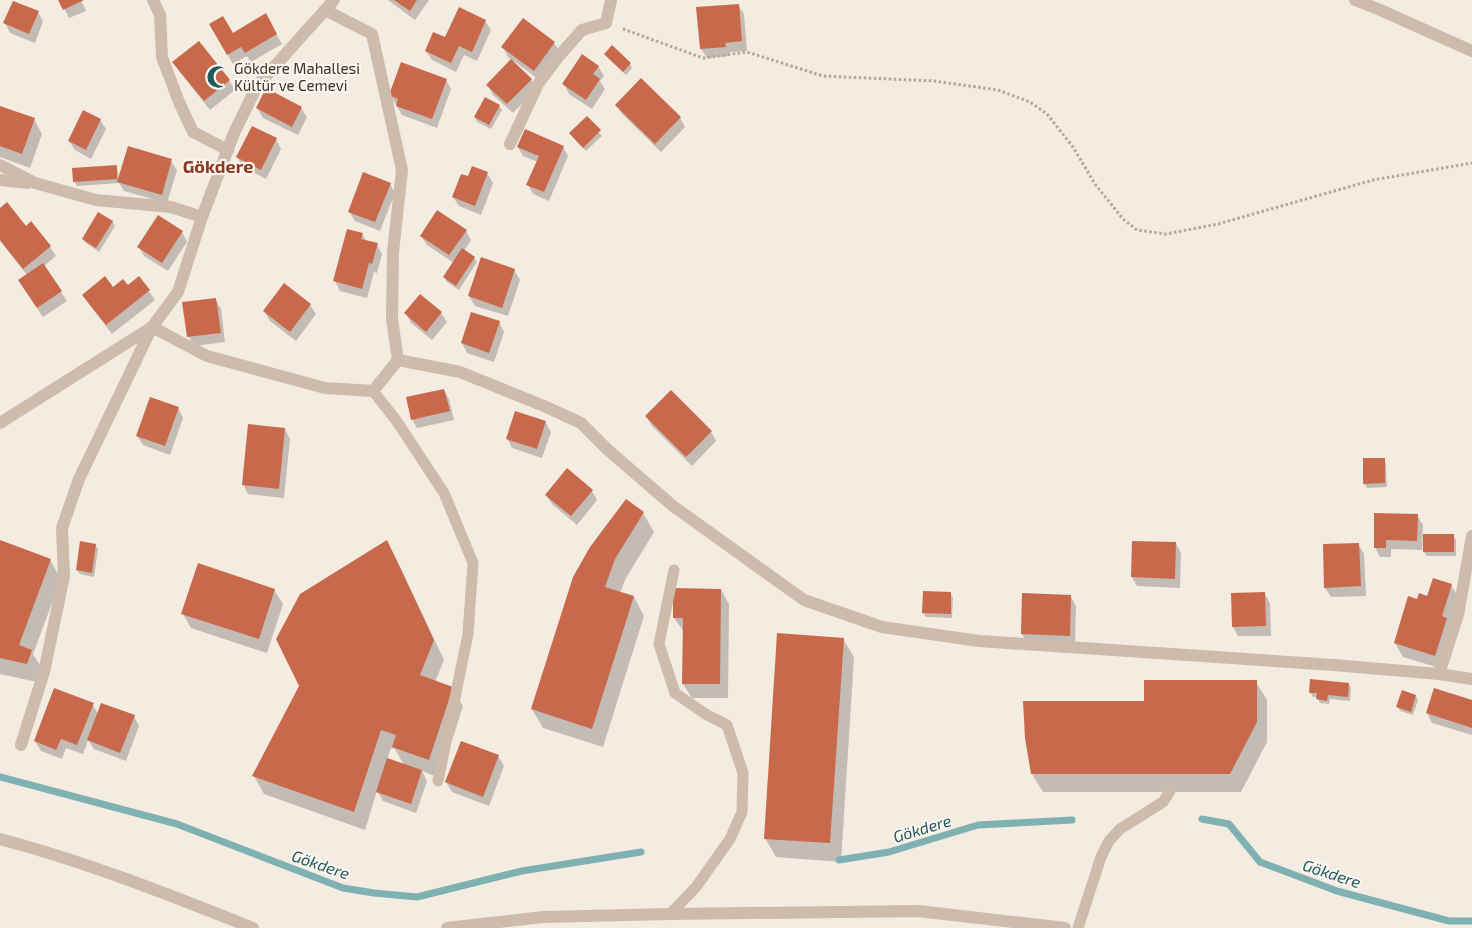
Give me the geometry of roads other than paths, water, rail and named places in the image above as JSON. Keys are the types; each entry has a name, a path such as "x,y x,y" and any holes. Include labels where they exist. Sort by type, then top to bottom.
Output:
{"street":[{"path":"153,0 160,15 162,57 193,132 228,150"},
{"path":"510,144 538,84 582,30 606,23 611,0"},
{"path":"1354,0 1472,51"},
{"path":"21,745 44,672 64,576 62,528 79,479 152,328 178,292 202,217 234,133 257,86 330,5 372,34 402,170 393,252 392,320 398,360 373,391 325,388 207,356 152,328"},
{"path":"0,165 35,184"},
{"path":"0,180 35,184 96,200 171,207 202,217"},
{"path":"0,423 152,328"},
{"path":"398,360 460,372 581,423 608,450 672,506 804,600 882,627 979,641 1334,665 1439,674 1472,679"},
{"path":"1439,674 1458,615 1472,536"},
{"path":"0,839 138,883 253,928"},
{"path":"447,928 543,917 918,911 1065,928"}],"lane":[{"path":"373,391 396,420 444,493 473,563 468,634 438,781"},
{"path":"670,914 696,887 730,839 742,812 743,773 727,725 707,715 675,693 659,644 674,570"},
{"path":"1078,928 1101,857 1109,841 1120,829 1163,802 1170,792"}],"waterway":[{"name":"Gökdere","path":"0,777 177,824 343,888 374,893 417,897 522,871 641,852"},
{"name":"Gökdere","path":"1202,819 1229,824 1260,862 1337,891 1449,921 1472,921"},
{"name":"Gökdere","path":"839,860 889,852 978,825 1072,820"}],"place":[{"name":"Gökdere Mahallesi Kültür ve Cemevi","path":"218,77"}],"district":[{"name":"Gökdere","path":"218,166"}]}
